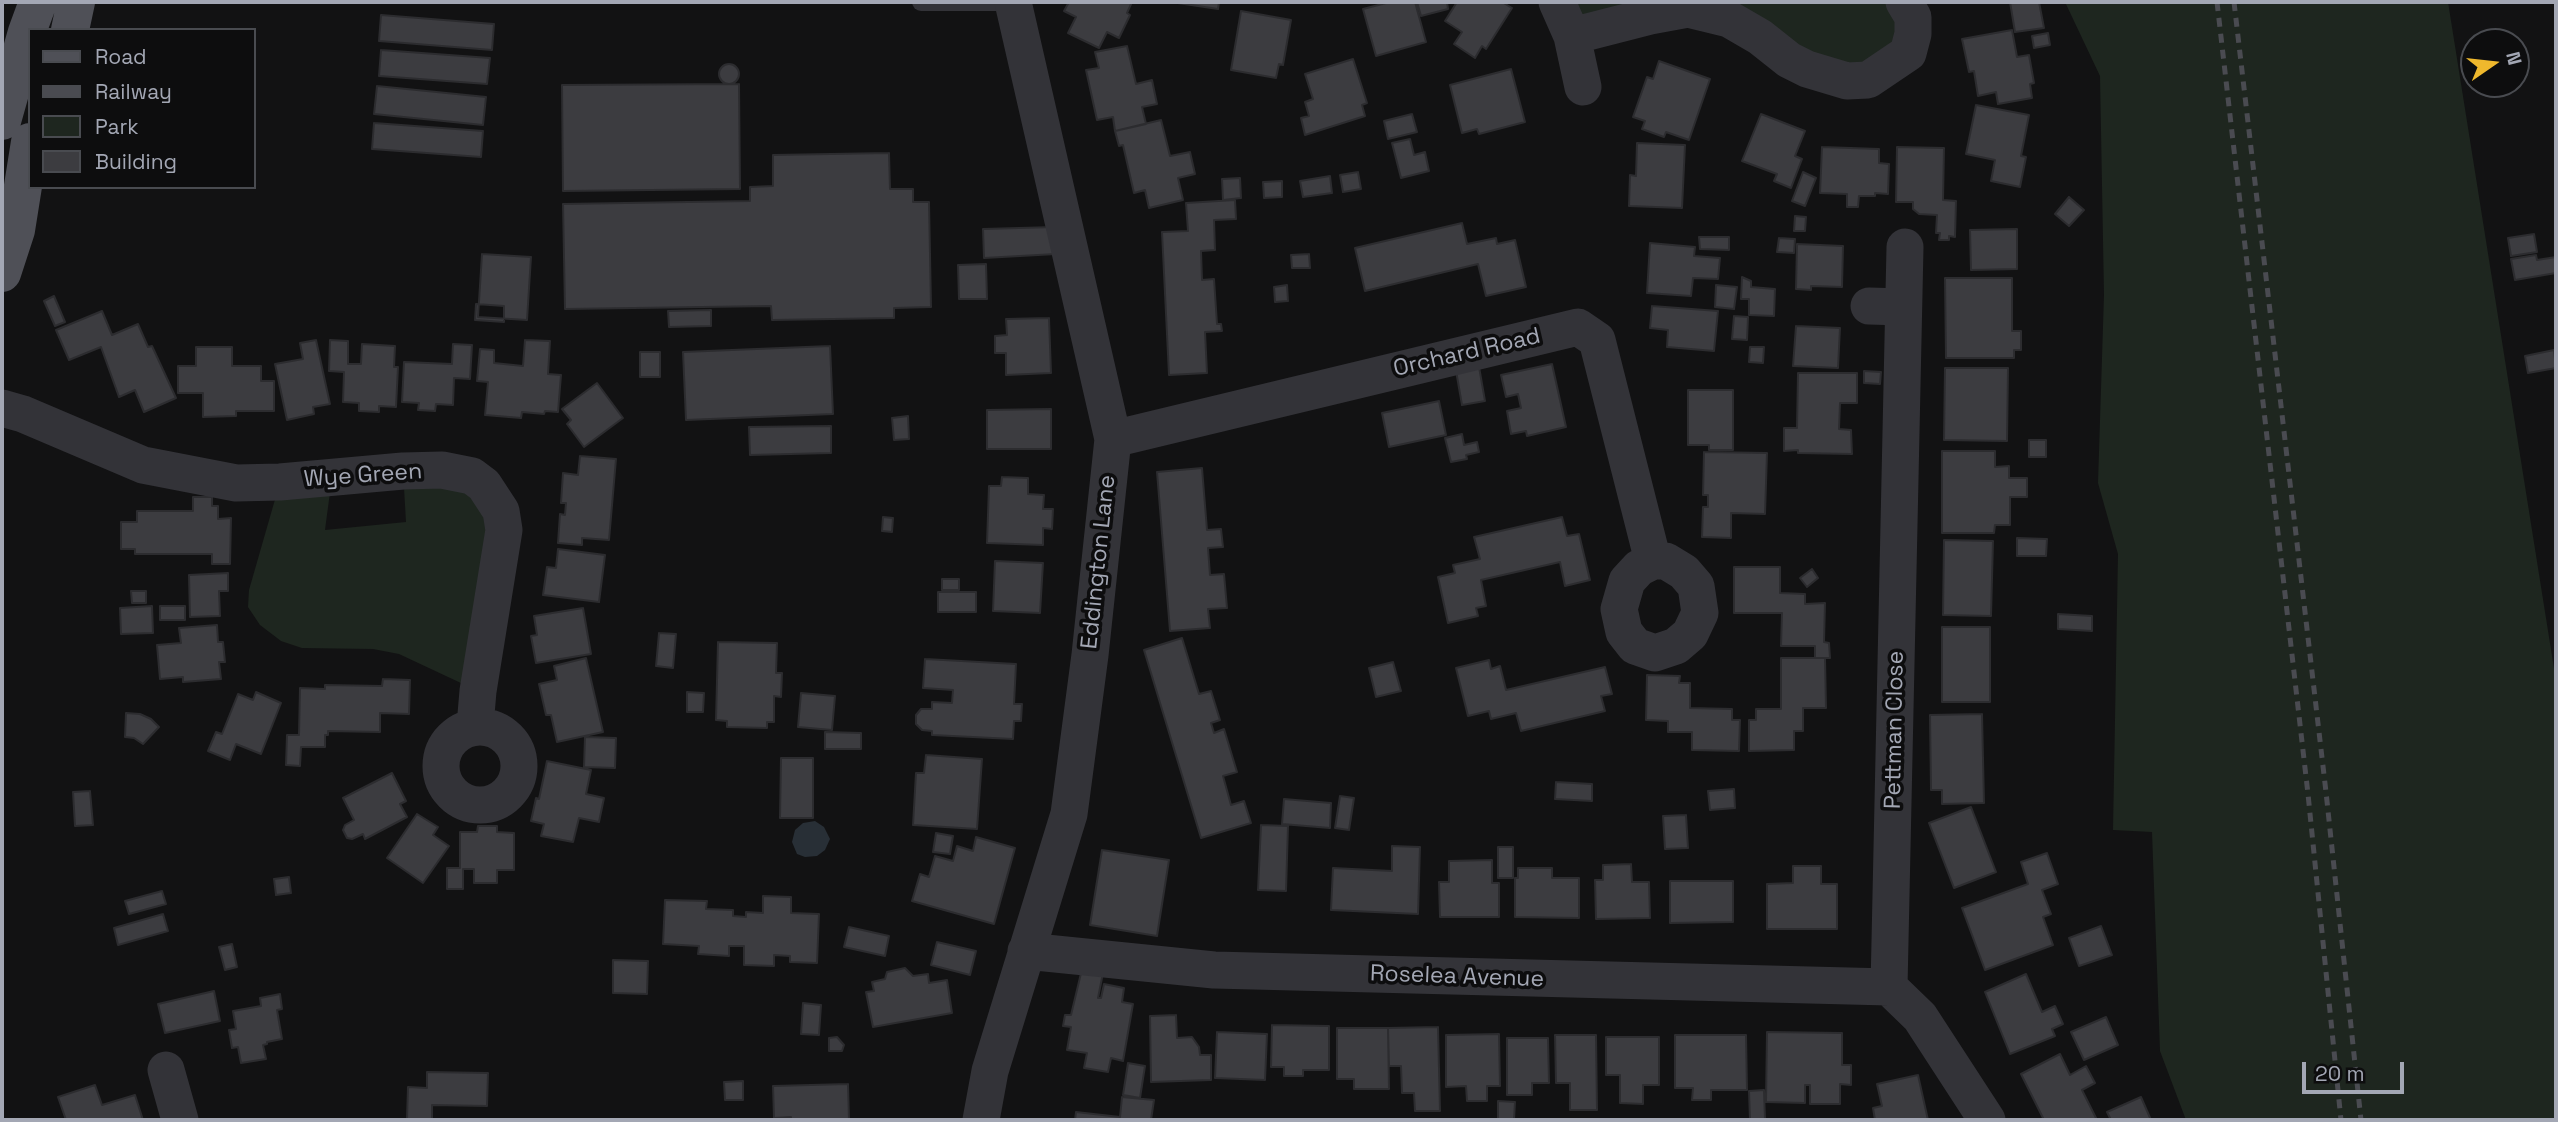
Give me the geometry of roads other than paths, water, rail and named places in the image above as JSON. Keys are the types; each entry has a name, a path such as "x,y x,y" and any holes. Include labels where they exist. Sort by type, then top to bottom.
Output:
{"main road":[{"path":"28,28 38,2"},
{"path":"70,28 76,2"},
{"path":"2,121 28,29"},
{"path":"2,273 16,230 28,155"}],"street":[{"name":"Eddington Lane","path":"981,1120 990,1071 1069,814 1090,655 1113,439 1013,2"},
{"path":"1558,2 1572,36 1583,87"},
{"path":"1572,36 1688,9 1729,19 1760,37 1789,60 1807,69 1846,81 1868,80 1908,53 1913,34 1913,17 1904,2"},
{"name":"Pettman Close","path":"1889,987 1886,307 1905,247"},
{"name":"Orchard Road","path":"1113,439 1577,327 1597,340 1653,561"},
{"name":"Wye Green","path":"2,408 23,414 143,466 236,483 280,482 403,471 442,470 472,476 484,485 501,511 504,530 478,691 475,726"},
{"name":"Roselea Avenue","path":"1026,951 1214,970 1889,987"},
{"path":"1889,987 1920,1017 1986,1120"},
{"path":"166,1070 180,1120"}],"lane":[{"path":"921,2 1013,2"}],"railway":[{"path":"2217,2 2308,794 2341,1120"},
{"path":"2234,2 2326,792 2361,1120"}]}
